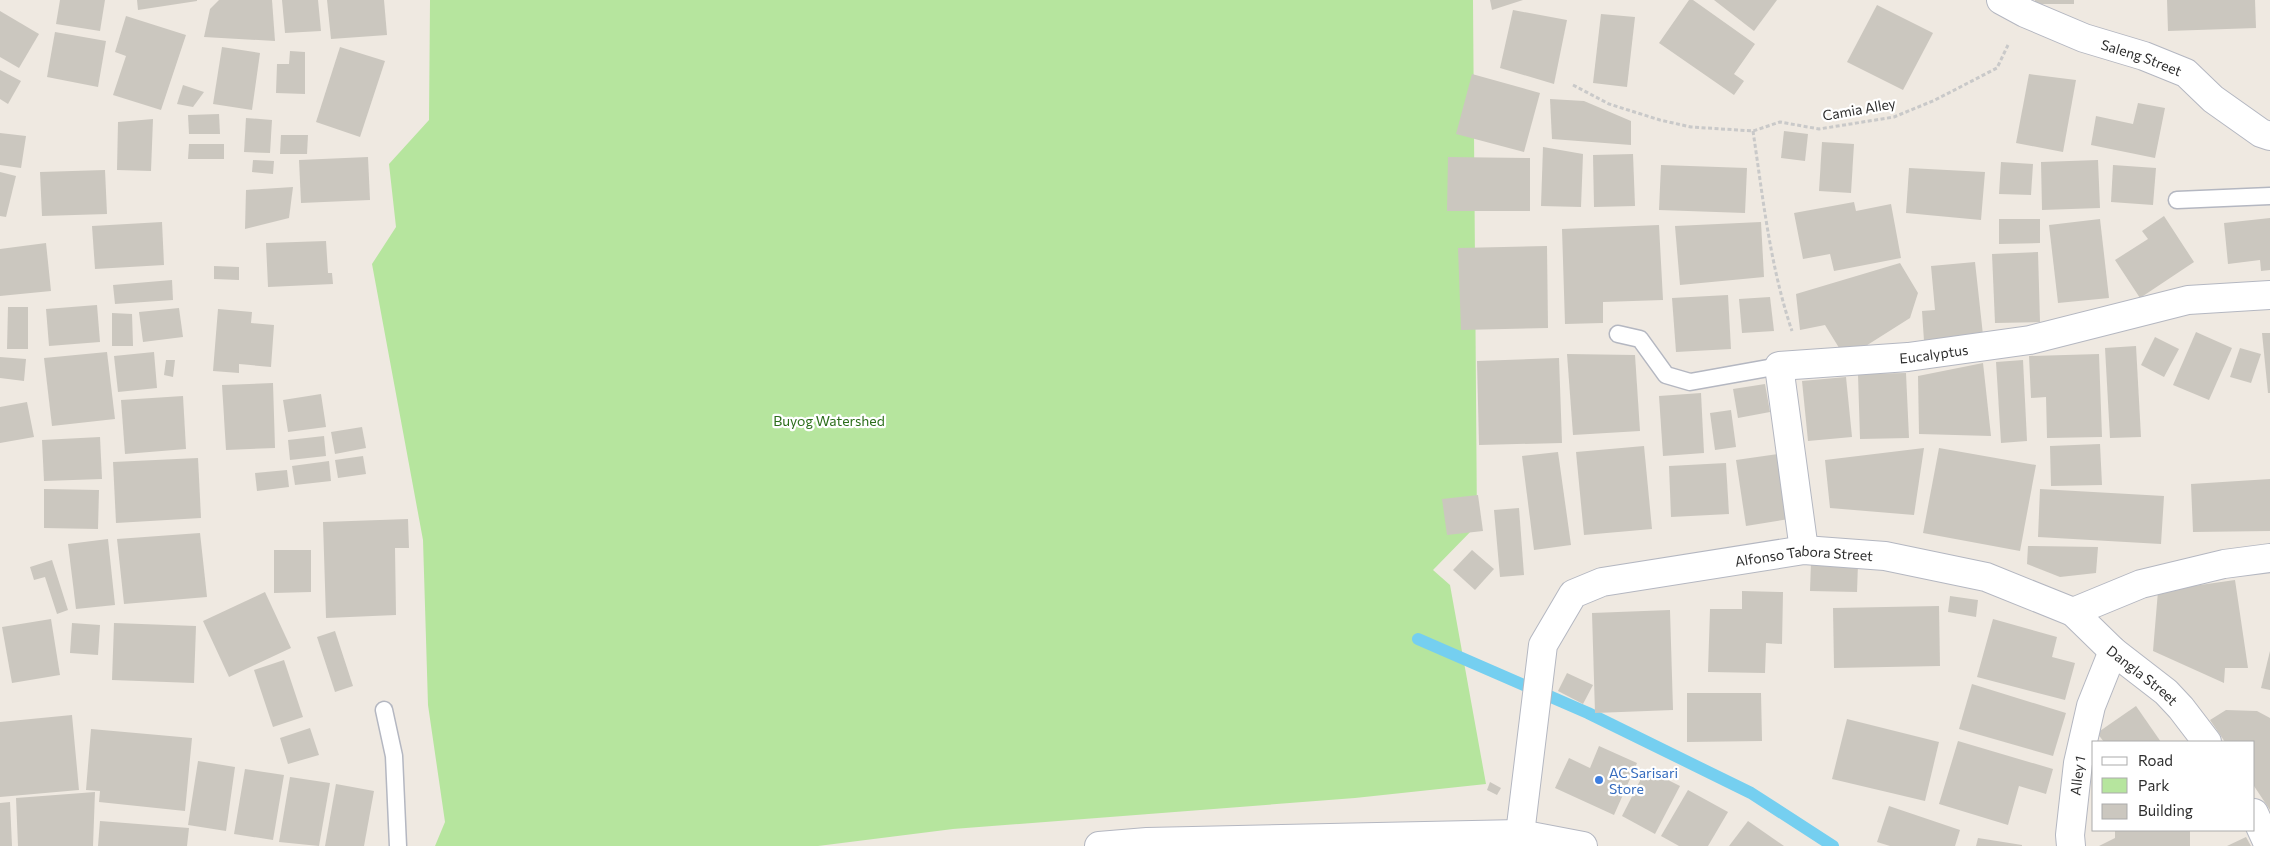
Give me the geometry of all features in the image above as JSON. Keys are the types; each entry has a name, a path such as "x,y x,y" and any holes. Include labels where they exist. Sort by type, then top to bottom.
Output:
{"street":[{"name":"Saleng Street","path":"2001,0 2025,13 2084,38 2144,56 2186,73 2213,99 2261,133 2270,136"},
{"name":"Eucalyptus","path":"1779,366 1908,357 2030,340 2188,300 2270,295"},
{"path":"1779,366 1804,550"},
{"name":"Alfonso Tabora Street","path":"1520,834 1532,720 1543,645 1573,594 1602,582 1804,550 1885,556 1986,577 2073,612"},
{"path":"2073,612 2141,584 2224,564 2270,558"},
{"name":"Dangla Street","path":"2073,612 2113,651 2166,692 2206,741"},
{"name":"Alley 1","path":"2071,846 2070,835 2080,753 2091,706 2113,651"},
{"path":"2255,815 2269,846"},
{"path":"1099,846 1147,842 1520,834 1583,846"}],"lane":[{"path":"2177,200 2270,196"},
{"path":"1618,334 1640,339 1666,375 1690,382 1779,366"},
{"path":"384,710 394,756 398,846"}],"path":[{"name":"Camia Alley","path":"1573,85 1608,104 1660,120 1691,126 1753,131 1780,122 1819,128 1894,117 1935,100 1997,68 2025,13"},
{"path":"1753,131 1771,250 1784,307 1798,347 1779,366"}],"green space":[{"name":"Buyog Watershed","path":"430,0 1473,0 1477,525 1433,570 1450,585 1486,784 1355,798 953,829 818,846 435,846 445,822 428,705 423,540 372,264 396,227 389,164 429,120"}],"building":[{"path":"60,0 105,0 100,31 56,24"},
{"path":"137,0 197,0 197,1 138,10"},
{"path":"219,0 272,0 275,41 204,37 210,9"},
{"path":"282,0 318,0 321,31 285,33"},
{"path":"327,0 384,0 387,35 331,39"},
{"path":"1490,0 1523,0 1492,10"},
{"path":"1689,0 1693,0 1755,44 1734,74 1744,81 1734,95 1659,43"},
{"path":"1714,0 1777,0 1754,31"},
{"path":"2035,0 2074,0 2074,4 2035,4"},
{"path":"2167,0 2255,0 2256,28 2168,31"},
{"path":"1877,5 1933,33 1903,90 1847,62"},
{"path":"1513,10 1567,20 1554,84 1500,68"},
{"path":"0,11 39,34 19,68 0,57"},
{"path":"1601,14 1635,17 1627,87 1593,83"},
{"path":"126,16 186,35 161,110 113,95 126,56 115,52"},
{"path":"55,32 106,41 98,87 47,77"},
{"path":"222,47 260,53 252,110 213,104"},
{"path":"340,47 385,61 360,137 316,122"},
{"path":"290,51 305,52 305,94 276,93 277,64 289,64"},
{"path":"0,70 21,81 8,104 0,99"},
{"path":"1472,74 1540,93 1524,152 1456,134"},
{"path":"2029,74 2076,80 2063,152 2016,143"},
{"path":"183,85 204,92 193,107 177,104"},
{"path":"1550,99 1584,101 1631,121 1631,145 1552,139"},
{"path":"2138,103 2165,108 2155,158 2091,145 2096,116 2133,124"},
{"path":"219,114 220,134 189,134 188,115"},
{"path":"246,118 272,120 270,153 244,152"},
{"path":"153,119 151,171 117,170 118,122"},
{"path":"1784,131 1808,134 1805,161 1781,158"},
{"path":"0,133 26,136 21,168 0,165"},
{"path":"281,135 308,135 307,154 280,154"},
{"path":"1822,142 1854,144 1851,193 1819,191"},
{"path":"189,144 224,144 224,159 188,159"},
{"path":"1543,147 1583,154 1581,207 1541,206"},
{"path":"1633,154 1635,206 1594,207 1593,155"},
{"path":"368,157 370,200 301,203 299,160"},
{"path":"1448,157 1530,158 1530,211 1447,211"},
{"path":"253,160 274,161 273,174 252,172"},
{"path":"2098,160 2100,208 2042,210 2041,162"},
{"path":"2001,162 2033,164 2031,195 1999,194"},
{"path":"1661,165 1747,168 1745,213 1659,210"},
{"path":"2113,165 2156,168 2153,205 2111,202"},
{"path":"1909,168 1985,172 1981,220 1906,213"},
{"path":"105,170 107,214 42,216 40,172"},
{"path":"0,172 16,176 6,217 0,216"},
{"path":"293,187 289,218 245,229 246,190"},
{"path":"1854,202 1856,211 1891,204 1901,258 1834,271 1830,254 1803,259 1794,213"},
{"path":"2164,216 2194,262 2140,298 2115,260 2148,239 2142,231"},
{"path":"2270,218 2270,270 2261,271 2260,260 2228,264 2224,223"},
{"path":"1999,219 2040,219 2040,243 1999,244"},
{"path":"2100,219 2109,298 2058,303 2049,225"},
{"path":"162,222 164,265 95,269 92,226"},
{"path":"1761,222 1764,277 1680,285 1675,226"},
{"path":"1659,225 1663,300 1603,302 1603,323 1565,324 1562,229"},
{"path":"326,241 328,273 332,273 333,284 268,287 266,243"},
{"path":"46,243 51,291 0,296 0,249"},
{"path":"1547,246 1548,328 1461,330 1458,248"},
{"path":"2038,252 2040,322 1995,323 1992,254"},
{"path":"1975,262 1983,335 1924,341 1922,311 1935,310 1931,266"},
{"path":"1900,263 1918,293 1910,318 1861,349 1841,351 1825,325 1800,330 1796,294"},
{"path":"214,266 239,267 239,280 214,279"},
{"path":"172,280 173,300 115,304 113,285"},
{"path":"1728,295 1731,349 1676,352 1672,298"},
{"path":"1770,297 1774,331 1742,333 1739,299"},
{"path":"97,305 100,342 49,346 46,309"},
{"path":"8,307 28,307 28,349 7,349"},
{"path":"179,308 183,337 143,342 139,312"},
{"path":"218,309 252,312 251,323 274,325 271,367 239,364 239,373 213,371"},
{"path":"112,313 132,314 133,346 112,346"},
{"path":"2196,332 2232,348 2209,400 2173,385"},
{"path":"2262,333 2270,333 2270,393 2268,393"},
{"path":"2155,337 2179,349 2164,377 2141,365"},
{"path":"2136,346 2141,437 2110,438 2105,348"},
{"path":"2240,348 2261,354 2251,383 2230,377"},
{"path":"107,352 115,419 52,426 44,358"},
{"path":"154,352 157,388 118,392 114,356"},
{"path":"1567,354 1635,355 1640,431 1573,435"},
{"path":"2099,354 2102,437 2047,438 2046,397 2031,398 2029,356"},
{"path":"0,357 26,359 24,381 0,378"},
{"path":"1559,358 1562,443 1479,445 1477,361"},
{"path":"166,360 175,360 173,377 164,375"},
{"path":"2023,360 2027,441 2001,443 1996,362"},
{"path":"1983,363 1991,436 1919,434 1918,376"},
{"path":"1906,373 1909,438 1860,439 1858,374"},
{"path":"1846,377 1852,437 1808,441 1802,381"},
{"path":"273,383 275,448 226,450 222,385"},
{"path":"1765,384 1770,412 1738,418 1733,389"},
{"path":"1701,393 1704,453 1663,456 1659,396"},
{"path":"321,394 326,427 288,432 283,400"},
{"path":"183,396 186,449 125,454 121,400"},
{"path":"27,402 34,437 0,443 0,407"},
{"path":"1731,410 1736,447 1715,450 1710,413"},
{"path":"362,427 366,448 335,454 331,432"},
{"path":"324,436 326,456 290,460 288,440"},
{"path":"100,437 102,479 44,481 42,440"},
{"path":"2100,444 2102,485 2051,486 2050,446"},
{"path":"1644,446 1652,529 1584,535 1576,452"},
{"path":"1924,448 1914,515 1830,508 1825,460"},
{"path":"1939,448 2036,465 2020,551 1923,533"},
{"path":"1558,452 1571,545 1534,550 1522,456"},
{"path":"1778,454 1789,519 1746,526 1736,460"},
{"path":"363,456 366,474 338,478 335,460"},
{"path":"198,458 201,518 116,523 113,462"},
{"path":"329,461 331,481 295,485 292,466"},
{"path":"1726,463 1729,514 1671,517 1669,466"},
{"path":"287,470 289,487 257,491 255,473"},
{"path":"2270,479 2270,531 2193,532 2191,484"},
{"path":"44,489 99,490 98,529 44,528"},
{"path":"2040,489 2164,496 2161,544 2038,537"},
{"path":"1478,495 1483,531 1447,535 1442,499"},
{"path":"1519,508 1524,575 1500,577 1494,510"},
{"path":"408,519 409,548 395,548 396,615 326,618 323,522"},
{"path":"200,533 207,597 124,604 117,539"},
{"path":"108,539 115,605 76,609 68,544"},
{"path":"2028,546 2098,547 2096,573 2060,577 2027,564"},
{"path":"274,550 311,550 311,592 274,593"},
{"path":"1472,550 1494,569 1475,590 1453,570"},
{"path":"52,560 68,610 57,614 45,577 34,580 30,567"},
{"path":"1811,562 1858,564 1857,592 1810,591"},
{"path":"2235,580 2248,668 2225,668 2224,683 2153,651 2158,591"},
{"path":"1742,591 1783,592 1782,644 1766,643 1765,673 1708,672 1710,609 1742,609"},
{"path":"265,592 291,648 229,677 203,621"},
{"path":"1950,596 1978,600 1976,617 1948,612"},
{"path":"1939,606 1940,666 1834,668 1833,608"},
{"path":"1670,610 1673,710 1595,713 1592,613"},
{"path":"51,619 60,675 12,683 2,627"},
{"path":"1993,619 2057,637 2052,657 2075,663 2065,700 1977,677"},
{"path":"72,623 100,625 98,655 70,653"},
{"path":"114,623 196,626 194,683 112,680"},
{"path":"335,631 353,686 335,692 317,637"},
{"path":"2270,651 2270,690 2261,688"},
{"path":"284,660 303,717 273,727 254,670"},
{"path":"1567,673 1593,685 1583,704 1558,691"},
{"path":"1972,684 2066,713 2053,756 1959,729"},
{"path":"1687,693 1761,693 1762,741 1687,742"},
{"path":"2136,706 2160,741 2103,741 2097,733"},
{"path":"2226,710 2257,711 2270,718 2270,810 2255,788 2255,741 2224,741 2210,720"},
{"path":"72,715 79,790 0,797 0,722"},
{"path":"1847,719 1939,742 1925,801 1832,779"},
{"path":"310,728 319,755 288,764 280,738"},
{"path":"91,729 192,738 185,811 99,802 100,791 86,790"},
{"path":"1958,741 2053,769 2046,794 2019,786 2008,825 1939,804"},
{"path":"1599,746 1637,763 1614,815 1555,788 1569,758 1590,768"},
{"path":"198,761 235,767 226,831 188,825"},
{"path":"245,769 284,775 273,840 234,834"},
{"path":"1646,769 1680,786 1655,834 1622,816"},
{"path":"290,777 330,783 319,846 279,842"},
{"path":"1490,782 1501,788 1497,795 1487,790"},
{"path":"336,784 374,791 364,846 325,846"},
{"path":"1688,790 1728,812 1708,846 1679,846 1661,836"},
{"path":"95,792 93,846 18,846 16,798"},
{"path":"10,802 12,846 0,846 0,803"},
{"path":"1889,806 1960,830 1955,846 1890,846 1877,842"},
{"path":"100,821 189,828 187,846 98,846"},
{"path":"1748,821 1784,846 1729,846"},
{"path":"2115,831 2190,831 2190,846 2099,846 2115,838"},
{"path":"2246,837 2251,846 2227,846"},
{"path":"1978,838 2022,845 2022,846 1976,846"}],"waterway":[{"path":"1418,639 1588,713 1751,793 1833,846"}],"place":[{"name":"AC Sarisari Store","path":"1599,780"}]}
